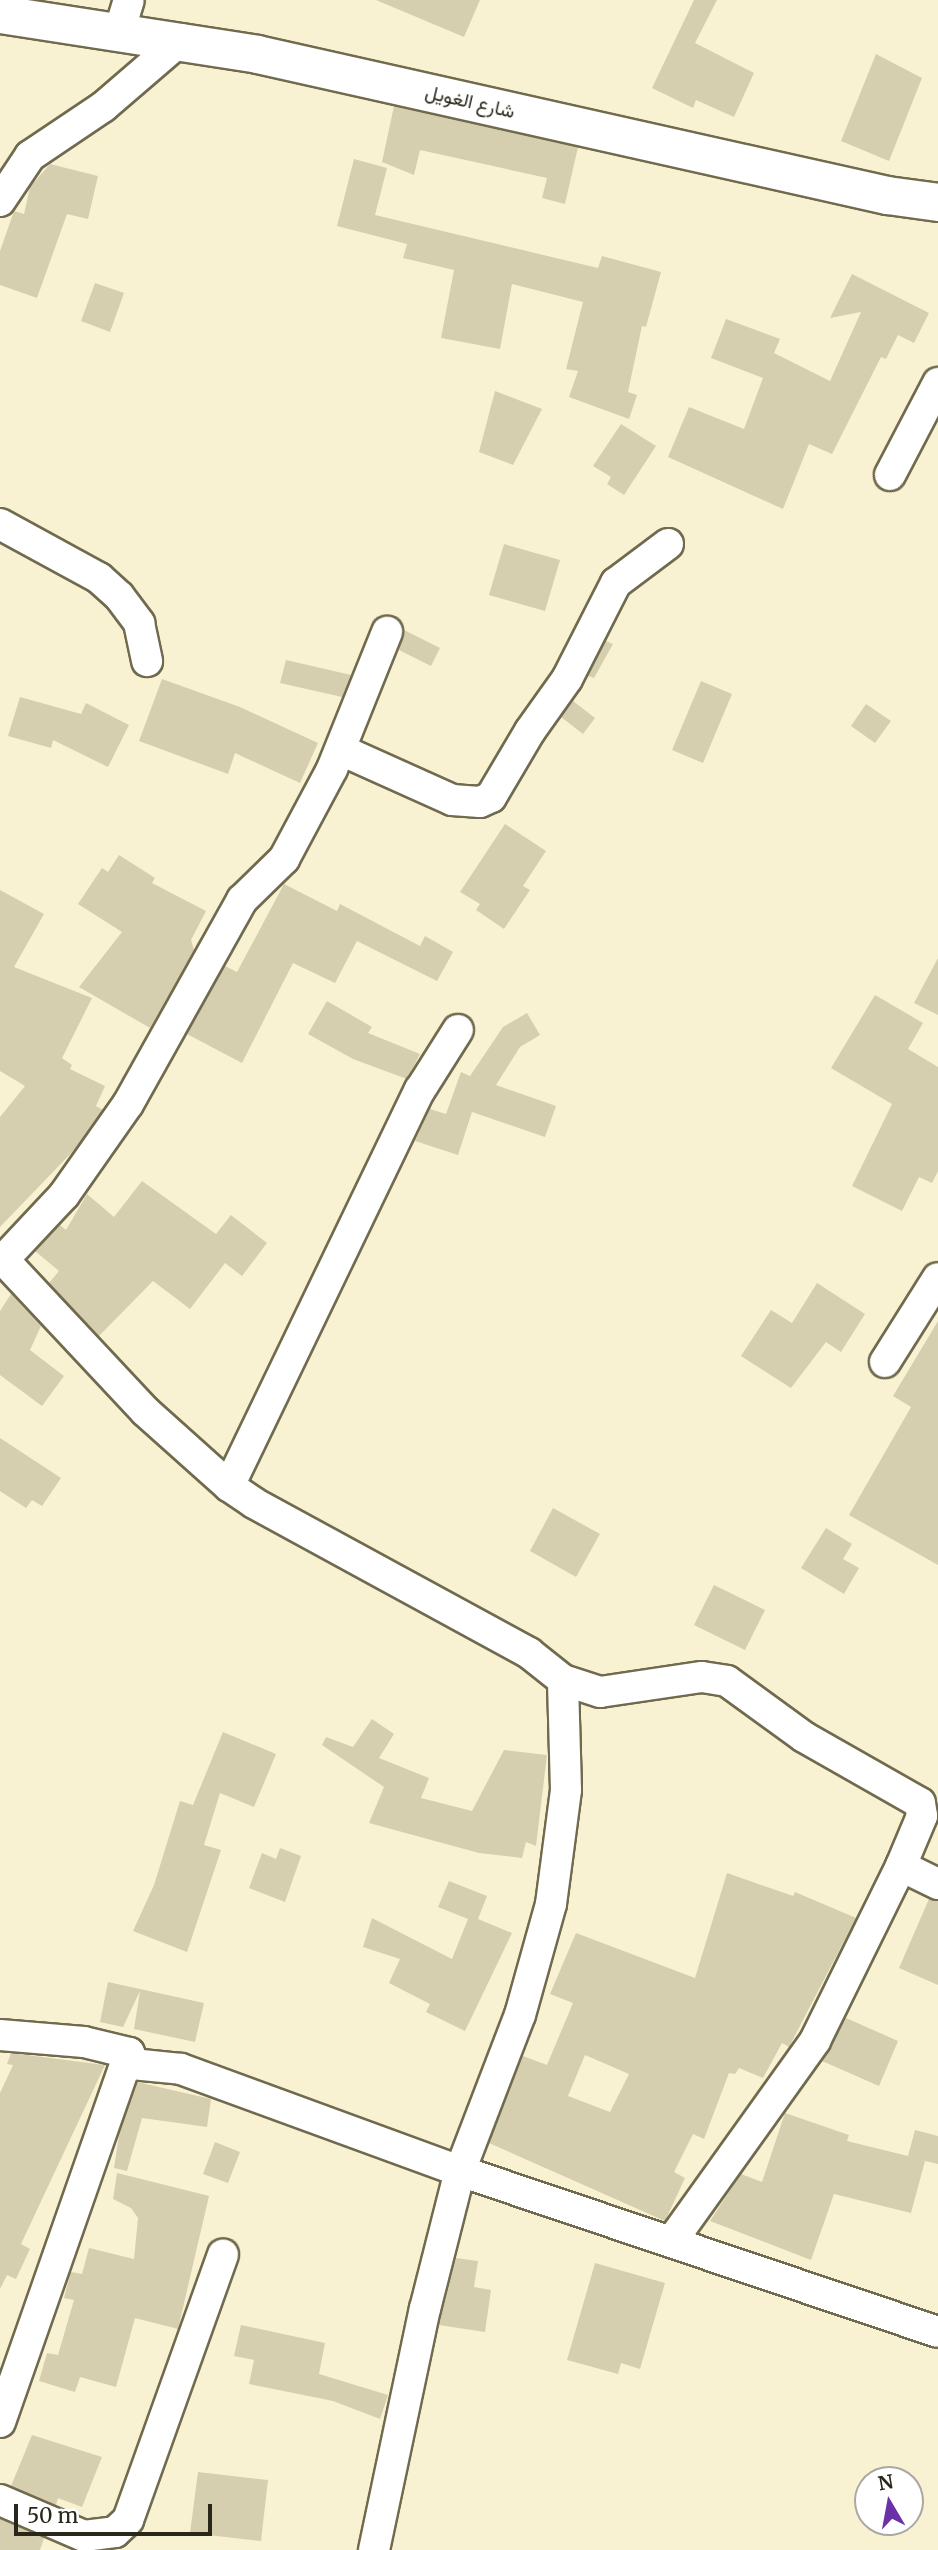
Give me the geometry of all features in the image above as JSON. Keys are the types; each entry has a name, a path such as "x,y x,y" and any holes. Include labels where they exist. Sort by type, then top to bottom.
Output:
{"street":[{"name":"شارع الغويل","path":"0,13 124,15 182,39 887,195 938,202"},
{"path":"0,201 30,156 103,107 182,39"},
{"path":"890,475 938,383"},
{"path":"0,524 99,578 119,596 139,624 147,662"},
{"path":"341,750 452,800 480,802 491,797 530,730 567,679 616,583 668,544"},
{"path":"387,632 341,750 284,859 242,900 128,1104 64,1195 2,1258 145,1410 229,1486 529,1653 563,1681 600,1692 702,1677 727,1681 742,1689 804,1737 920,1803 922,1816 901,1866 815,2040 671,2242"},
{"path":"229,1486 421,1090 458,1030"},
{"path":"885,1362 938,1278"},
{"path":"374,2550 425,2309 460,2171 520,2015 551,1904 566,1790 563,1681"},
{"path":"901,1866 938,1884"},
{"path":"0,2035 84,2042 129,2053"},
{"path":"129,2053 132,2064 181,2068 460,2171 938,2332"},
{"path":"0,2422 129,2053"},
{"path":"0,2500 84,2536 100,2538 115,2532 128,2520 223,2253"}],"building":[{"path":"376,0 480,0 464,37"},
{"path":"694,0 717,0 695,43 754,73 734,117 696,100 693,108 652,88"},
{"path":"876,54 922,78 889,161 841,141"},
{"path":"394,106 578,147 565,204 542,198 547,178 420,150 414,175 382,162"},
{"path":"354,159 387,168 375,215 598,268 602,256 661,272 646,327 642,326 628,392 637,395 629,419 569,397 578,371 566,369 583,302 512,284 500,349 441,338 454,270 403,258 407,244 337,226"},
{"path":"50,164 98,176 88,219 67,214 37,298 0,285 0,251 14,211 24,214 30,187"},
{"path":"852,274 929,313 914,343 898,335 886,359 881,357 832,454 809,444 783,509 668,457 689,407 744,429 763,378 711,358 726,319 780,339 774,353 830,381 861,312 830,318"},
{"path":"95,283 124,293 110,332 81,321"},
{"path":"495,391 542,409 513,465 479,452"},
{"path":"621,424 656,446 624,495 607,484 611,477 593,466"},
{"path":"504,544 560,560 545,611 489,595"},
{"path":"404,630 440,648 431,666 399,650"},
{"path":"606,641 613,644 594,678 588,676"},
{"path":"286,660 351,675 342,697 280,683"},
{"path":"162,679 240,707 318,743 300,783 235,753 228,774 139,741"},
{"path":"701,681 732,694 703,763 672,750"},
{"path":"20,697 81,714 86,703 129,725 108,767 53,740 51,748 8,736"},
{"path":"573,701 595,718 583,734 561,717"},
{"path":"866,704 891,721 875,743 851,726"},
{"path":"505,824 546,851 523,886 530,890 504,929 476,910 480,904 460,892"},
{"path":"119,855 155,878 152,883 206,911 191,940 194,950 150,1028 79,987 122,932 78,904 102,868 108,872"},
{"path":"284,884 337,911 340,904 420,946 425,936 453,952 437,981 357,941 335,983 293,963 242,1063 187,1034 225,966 237,972"},
{"path":"0,890 44,914 14,967 92,998 62,1058 72,1065 70,1069 105,1086 96,1106 103,1110 76,1148 0,1227 0,1117 25,1086 0,1071"},
{"path":"938,958 938,1015 914,1003"},
{"path":"875,995 923,1023 908,1049 938,1067 938,1171 932,1183 919,1177 902,1211 852,1186 892,1104 831,1068"},
{"path":"327,1001 372,1027 368,1033 420,1054 407,1079 353,1059 308,1034"},
{"path":"527,1013 540,1035 520,1047 496,1085 556,1106 545,1137 472,1112 458,1155 415,1141 430,1109 446,1114 461,1072 470,1076 503,1027"},
{"path":"142,1181 216,1234 231,1215 267,1243 242,1276 225,1263 190,1309 153,1281 99,1336 49,1283 59,1271 35,1251 60,1225 66,1230 87,1194 114,1217"},
{"path":"817,1283 865,1314 841,1352 826,1342 791,1388 741,1356 771,1310 792,1323"},
{"path":"11,1294 41,1326 30,1350 64,1376 42,1406 0,1375 0,1311"},
{"path":"938,1321 938,1565 849,1515 911,1407 893,1396"},
{"path":"0,1438 61,1478 42,1506 32,1500 26,1508 0,1491"},
{"path":"553,1508 600,1534 576,1577 530,1551"},
{"path":"826,1528 852,1544 843,1559 859,1568 844,1594 801,1568"},
{"path":"714,1585 765,1610 745,1650 694,1625"},
{"path":"372,1719 394,1734 379,1758 429,1778 421,1798 472,1811 504,1750 547,1755 536,1846 526,1842 522,1858 479,1853 369,1823 384,1787 322,1745 326,1737 353,1747"},
{"path":"223,1732 276,1754 254,1807 220,1793 204,1845 221,1850 187,1952 133,1931 154,1885 180,1801 193,1805"},
{"path":"280,1848 301,1856 285,1902 249,1888 262,1853 276,1859"},
{"path":"727,1873 793,1896 795,1892 856,1918 789,2047 782,2043 763,2078 739,2068 735,2074 729,2073 704,2139 693,2134 674,2172 685,2178 665,2221 489,2143 523,2056 547,2065 573,2003 550,1994 576,1933 695,1978","holes":["585,2055 629,2074 610,2112 568,2096"]},
{"path":"449,1881 487,1896 478,1919 512,1933 465,2031 426,2012 430,2004 389,1983 400,1959 363,1947 372,1918 452,1959 468,1919 438,1907"},
{"path":"929,1899 938,1901 938,1985 899,1968"},
{"path":"108,1982 204,2003 195,2042 134,2029 140,1991 123,2027 100,2022"},
{"path":"846,2018 898,2041 879,2086 822,2061"},
{"path":"11,2053 105,2065 21,2244 30,2249 16,2279 7,2275 0,2289 0,2093 13,2065 7,2064"},
{"path":"137,2082 211,2099 207,2127 142,2118 127,2171 114,2168 119,2135"},
{"path":"785,2113 849,2135 847,2141 908,2156 915,2130 938,2136 938,2164 909,2157 925,2161 911,2213 834,2194 811,2260 710,2221 741,2174 762,2182"},
{"path":"215,2142 240,2152 228,2183 203,2174"},
{"path":"117,2173 209,2196 178,2329 135,2318 116,2387 80,2377 75,2392 39,2381 47,2353 58,2355 74,2300 64,2298 70,2275 71,2272 82,2274 89,2248 134,2259 138,2218 131,2208 113,2199"},
{"path":"456,2258 478,2261 474,2287 491,2290 485,2332 439,2325"},
{"path":"595,2263 665,2283 640,2369 621,2363 618,2374 567,2360"},
{"path":"241,2325 325,2343 319,2374 388,2395 380,2419 333,2401 249,2384 254,2360 234,2356"},
{"path":"32,2435 102,2457 82,2507 58,2498 56,2505 11,2486"},
{"path":"198,2472 268,2480 261,2541 190,2533"},
{"path":"0,2519 44,2538 40,2550 0,2550"}]}
